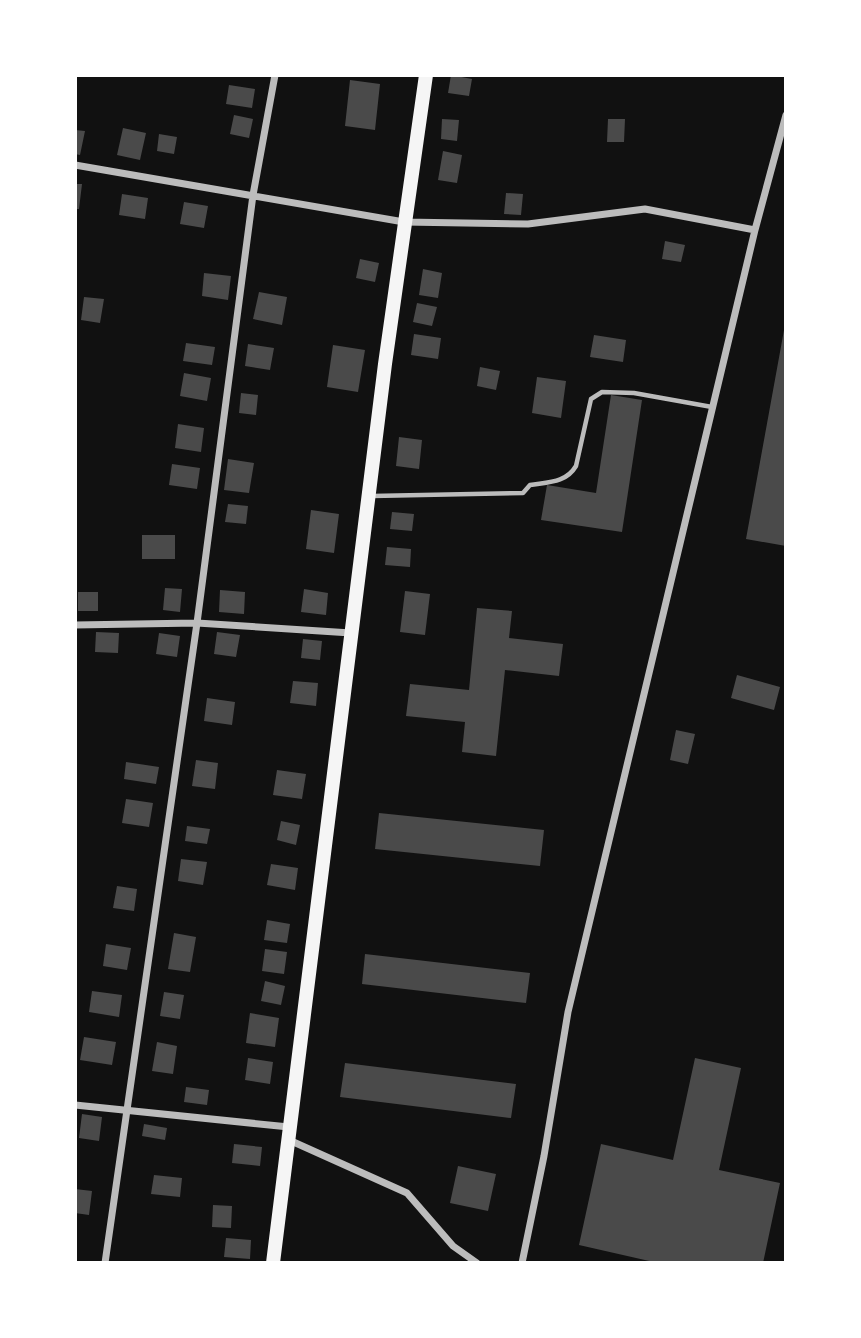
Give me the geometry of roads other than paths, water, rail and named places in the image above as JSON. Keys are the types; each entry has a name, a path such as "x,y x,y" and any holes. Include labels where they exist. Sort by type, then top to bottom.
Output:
{"main road":[{"path":"273,1263 368,496 426,75"}],"street":[{"path":"105,1263 197,623 253,195 275,75"},
{"path":"522,1263 544,1156 568,1012 755,230 786,115"},
{"path":"75,165 404,222 528,224 645,209 755,230"},
{"path":"75,625 197,623 351,633"},
{"path":"75,1105 289,1133 407,1192 453,1246 477,1263"}],"lane":[{"path":"368,496 523,493 530,485 559,481 571,474 576,466 591,399 602,392 634,393 713,408"}]}
